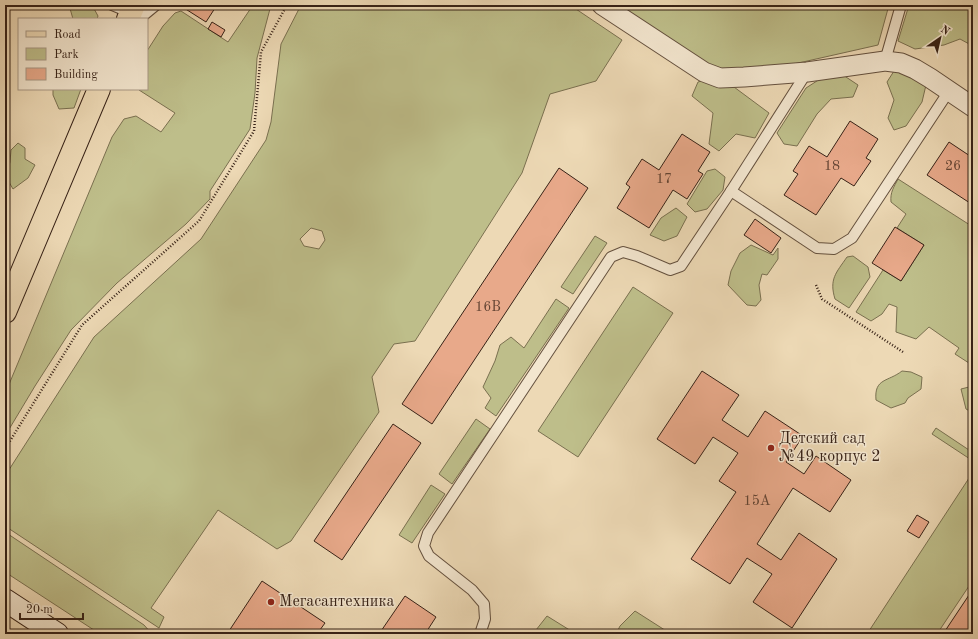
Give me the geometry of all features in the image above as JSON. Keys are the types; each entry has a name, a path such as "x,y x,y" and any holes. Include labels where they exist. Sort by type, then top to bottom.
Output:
{"main road":[{"path":"5,312 99,90"},
{"path":"5,600 57,634"}],"street":[{"path":"602,5 704,72 720,78 807,72 885,61 901,63 915,69 973,107"}],"lane":[{"path":"129,12 156,5"},
{"path":"885,61 901,5"},
{"path":"481,634 485,619 484,604 472,590 429,556 424,546 428,533 611,257 623,252 637,256 670,270 681,266 807,72"},
{"path":"731,191 817,248 834,249 852,238 949,90"}],"path":[{"path":"5,449 82,326 199,221 254,131 261,52 287,5"},
{"path":"816,285 822,300 903,352"}],"green space":[{"path":"69,5 92,5 98,16 97,18 73,18"},
{"path":"253,5 271,5 257,58 255,93 250,129 210,191 210,199 186,224 117,283 71,330 5,436 5,394 112,137 124,119 136,116 161,132 175,113 139,90 148,90 148,49 163,26 175,13 181,11 228,42"},
{"path":"301,5 570,5 622,40 596,81 550,94 522,173 415,341 394,344 372,377 379,412 291,541 277,549 218,510 151,608 164,617 159,628 5,526 5,476 94,337 201,239 266,140 271,122 281,44","holes":["311,228 322,231 325,240 319,249 304,246 300,239"]},
{"path":"618,5 889,5 878,45 794,64 721,71 707,65"},
{"path":"909,5 973,5 973,50 971,45 960,39 944,45 915,49 898,41"},
{"path":"894,71 910,74 926,85 922,102 906,126 894,130 888,118 894,100 887,82"},
{"path":"843,75 858,85 853,97 831,99 817,114 797,146 784,144 777,133 806,88 820,79"},
{"path":"707,79 734,87 769,113 755,138 736,134 719,151 709,144 713,113 692,96 698,82"},
{"path":"53,90 81,90 74,108 59,109 53,95"},
{"path":"18,143 25,148 25,159 35,165 28,178 13,189 6,177 10,162 11,150"},
{"path":"715,169 725,177 723,190 707,209 695,212 687,204 707,171"},
{"path":"898,179 973,227 973,368 972,365 955,354 959,348 929,327 916,339 896,332 897,307 889,304 882,314 871,321 856,312 883,270 901,281 924,245 897,228 906,214 891,202 892,192"},
{"path":"676,208 687,217 677,236 664,241 650,235 661,218"},
{"path":"595,236 607,243 573,294 561,287"},
{"path":"751,245 773,255 778,248 778,259 767,275 762,274 759,285 761,300 756,306 747,305 728,285 731,271 740,253"},
{"path":"853,256 868,267 870,277 849,308 835,299 833,292 833,281 847,257"},
{"path":"633,287 673,313 578,457 538,431"},
{"path":"556,299 569,308 496,416 485,408 491,398 483,387 495,361 500,345 511,337 524,348"},
{"path":"902,371 911,372 922,377 921,389 908,398 905,403 891,408 876,400 877,388 880,384"},
{"path":"973,386 973,413 966,409 961,389"},
{"path":"476,419 490,429 452,484 439,474"},
{"path":"936,428 969,450 973,444 973,461 932,434"},
{"path":"973,472 973,580 937,634 867,634"},
{"path":"431,485 445,494 412,543 399,535"},
{"path":"5,532 144,625 152,634 100,634 5,572"},
{"path":"635,611 671,634 616,634 620,626"},
{"path":"547,616 576,634 536,634 536,630"}],"building":[{"path":"186,5 217,5 206,22 184,8"},
{"path":"212,22 225,30 221,37 208,29"},
{"path":"850,121 878,139 866,158 871,161 854,186 841,178 816,215 784,195 798,174 793,171 809,146 827,157"},
{"path":"682,134 710,152 698,171 703,174 687,199 673,190 649,228 617,208 630,187 626,184 642,159 659,170"},
{"path":"949,142 973,158 973,205 927,175"},
{"path":"559,168 588,188 432,424 402,404"},
{"path":"755,219 781,238 771,253 744,235"},
{"path":"895,227 924,245 901,281 872,263"},
{"path":"702,371 739,395 722,420 748,437 765,411 803,436 786,462 804,474 816,456 851,480 830,512 793,488 757,544 781,560 799,533 837,559 792,628 753,602 772,574 747,558 730,584 691,559 736,492 719,481 738,453 713,437 695,464 657,439"},
{"path":"393,424 421,443 342,560 314,541"},
{"path":"917,515 929,522 919,538 907,531"},
{"name":"Мегасантехника","path":"262,581 325,623 317,634 227,634"},
{"path":"973,589 973,634 943,634"},
{"path":"405,596 436,617 425,634 379,634"}],"place":[{"name":"Детский сад №49 корпус 2","path":"771,448"},
{"name":"Мегасантехника","path":"271,602"}]}
